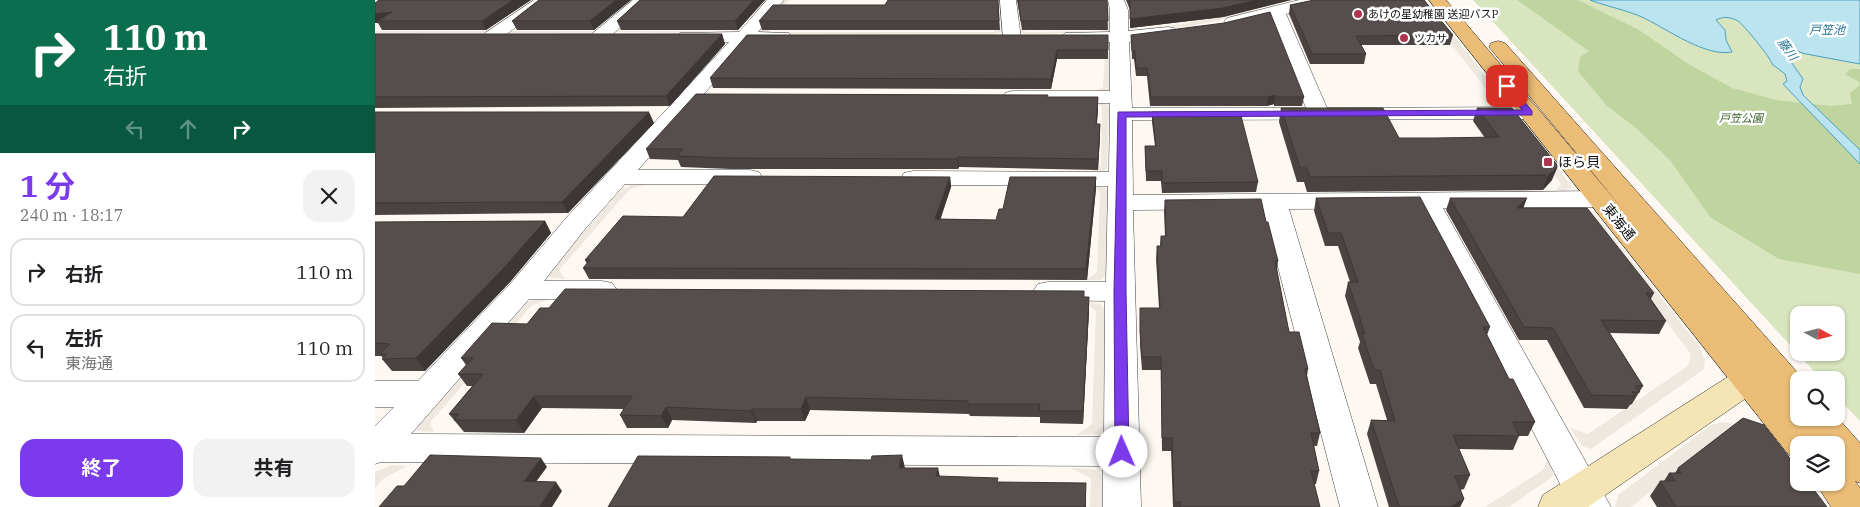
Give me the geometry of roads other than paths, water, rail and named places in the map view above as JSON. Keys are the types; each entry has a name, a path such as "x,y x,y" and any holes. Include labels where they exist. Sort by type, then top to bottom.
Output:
{"main road":[{"name":"東海通","path":"1437,0 1795,436"},
{"name":"東海通","path":"1458,0 1790,387"},
{"path":"1824,426 1860,468"},
{"path":"1840,491 1853,507"}],"street":[{"path":"491,37 545,0"},
{"path":"599,37 643,0"},
{"path":"376,449 521,290 576,224 675,114 704,96 743,37 776,0"},
{"path":"993,38 1021,38 1008,0"},
{"path":"1116,0 1119,10 1121,106 1122,507"},
{"path":"1247,0 1270,12 1319,114"},
{"path":"1214,25 1319,0"},
{"path":"1057,37 1120,37 1189,29"},
{"path":"472,37 520,37"},
{"path":"579,37 627,37"},
{"path":"666,37 800,37"},
{"path":"996,97 1121,106 1319,114 1529,113"},
{"path":"645,114 675,114"},
{"path":"619,177 775,178"},
{"path":"895,178 1274,202 1600,199"},
{"path":"1426,200 1577,501 1749,380 1790,389"},
{"path":"1274,202 1359,507"},
{"path":"547,224 576,224"},
{"path":"521,290 627,290"},
{"path":"1022,291 1120,292"},
{"path":"375,394 425,394"},
{"path":"376,449 1122,452"}],"water":[{"name":"戸笠池","path":"1590,0 1860,0 1860,64 1806,54 1780,46 1803,79 1800,87 1803,95 1860,150 1860,164 1783,84 1787,81 1785,74 1772,64 1757,41 1738,21 1727,18 1716,20 1725,30 1726,40 1732,52 1722,52 1699,47 1646,19"}],"place":[{"name":"あけの星幼稚園 送迎バスP","path":"1358,14"},
{"name":"ツカサ","path":"1404,38"},
{"name":"ほら貝","path":"1548,162"}],"water label":[{"name":"藤川","path":"1788,49"}],"park label":[{"name":"戸笠公園","path":"1741,118"}]}
